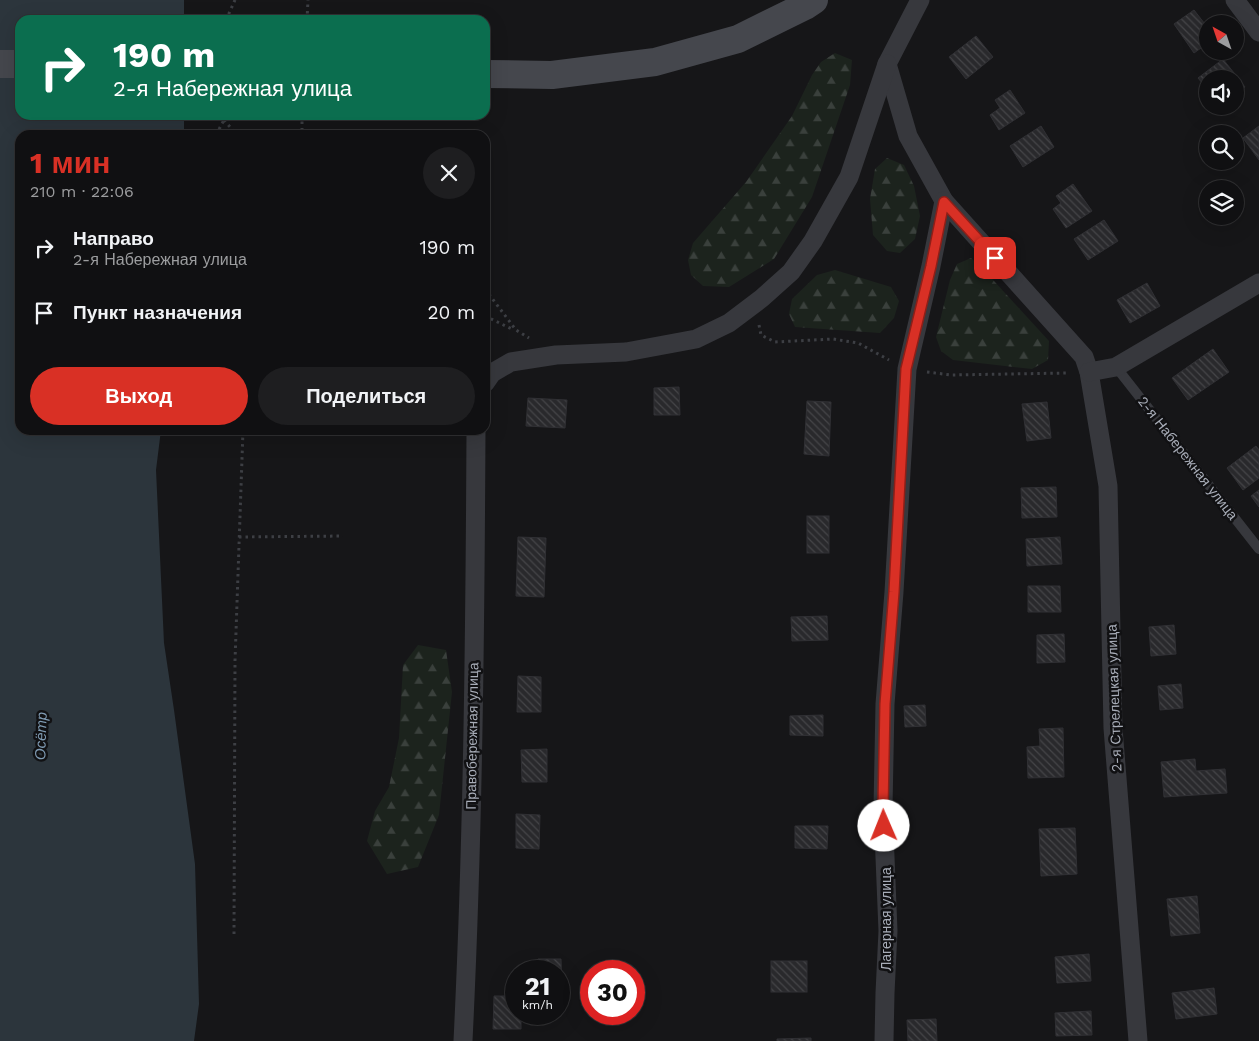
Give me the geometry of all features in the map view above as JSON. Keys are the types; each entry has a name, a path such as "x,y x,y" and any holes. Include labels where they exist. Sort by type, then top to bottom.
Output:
{"main road":[{"path":"490,74 552,74 655,62 738,39 814,0"},
{"path":"0,64 15,64"}],"street":[{"path":"490,376 511,362 556,355 626,352 696,339 729,323 762,298 791,272 813,241 849,177 887,64 920,0"},
{"path":"1235,0 1259,32"},
{"path":"887,64 908,136 944,202 1086,364 1116,367 1259,283"},
{"name":"Лагерная улица","path":"884,1041 888,931 883,808 885,704 894,592 906,369 931,266 944,202"},
{"name":"2-я Стрелецкая улица","path":"1086,364 1108,486 1113,728 1138,1041"},
{"name":"Правобережная улица","path":"463,1041 468,941 476,435"}],"lane":[{"name":"2-я Набережная улица","path":"1116,367 1259,549"}],"path":[{"path":"228,15 235,0"},
{"path":"306,15 308,0"},
{"path":"219,130 224,120 233,130"},
{"path":"490,296 516,330"},
{"path":"490,318 516,330 556,355"},
{"path":"234,934 235,661 243,435"},
{"path":"239,537 343,536"}],"green space":[{"path":"835,53 852,60 850,85 812,197 774,259 729,287 703,286 691,275 688,260 693,243 746,182 792,116 812,75 821,62"},
{"path":"887,158 904,165 914,186 920,216 915,239 900,253 887,251 873,235 870,199 875,169"},
{"path":"971,258 1049,341 1048,360 1032,369 953,360 941,351 936,337 950,280 957,264"},
{"path":"835,270 891,287 899,301 894,318 880,333 795,327 789,314 792,299 817,275"},
{"path":"418,645 446,650 452,692 439,815 418,867 387,874 367,841 375,811 389,787 399,738 403,665"}],"water":[{"name":"Осётр","path":"0,0 184,0 184,15 15,15 15,120 184,120 184,130 15,130 15,435 160,435 156,470 164,643 195,864 199,1004 194,1041 0,1041"}],"building":[{"path":"1194,10 1199,16 1199,49 1194,53 1174,24"},
{"path":"976,36 993,57 966,79 949,57"},
{"path":"1224,60 1232,70 1209,70"},
{"path":"1010,90 1025,113 999,130 990,115 1000,108 995,100"},
{"path":"1041,126 1054,147 1023,167 1010,146"},
{"path":"1259,126 1259,160 1244,139 1244,137"},
{"path":"1073,184 1092,211 1066,228 1053,209 1061,203 1056,196"},
{"path":"1104,220 1118,241 1088,260 1074,239"},
{"path":"1147,283 1160,306 1130,323 1117,300"},
{"path":"1213,349 1229,372 1188,400 1172,378"},
{"path":"679,387 680,415 654,415 654,388"},
{"path":"528,398 567,400 565,428 526,426"},
{"path":"807,401 831,402 829,456 804,454"},
{"path":"1047,402 1051,438 1027,441 1022,404"},
{"path":"1256,446 1259,450 1259,478 1243,490 1227,468"},
{"path":"1056,487 1057,517 1022,518 1021,488"},
{"path":"1259,490 1259,507 1251,496"},
{"path":"807,516 829,516 829,553 807,553"},
{"path":"518,537 546,538 544,597 516,596"},
{"path":"1060,537 1062,564 1027,566 1026,539"},
{"path":"1028,586 1060,586 1061,612 1028,612"},
{"path":"827,616 828,640 792,641 791,617"},
{"path":"1174,625 1176,654 1151,656 1149,627"},
{"path":"1064,634 1065,662 1037,663 1037,635"},
{"path":"518,676 541,677 541,712 517,712"},
{"path":"1181,684 1183,708 1160,710 1158,686"},
{"path":"925,705 926,726 905,727 904,706"},
{"path":"823,715 823,736 790,735 790,716"},
{"path":"1063,728 1064,777 1028,778 1027,747 1040,746 1039,729"},
{"path":"547,749 547,782 522,782 521,750"},
{"path":"1195,759 1196,771 1225,769 1227,793 1164,797 1161,762"},
{"path":"516,814 540,815 539,849 516,848"},
{"path":"795,826 828,826 827,849 795,848"},
{"path":"1075,828 1077,874 1041,876 1039,829"},
{"path":"1197,896 1200,933 1171,936 1167,899"},
{"path":"1089,954 1091,981 1057,983 1055,957"},
{"path":"538,959 561,960 538,960"},
{"path":"771,961 807,961 807,992 771,992"},
{"path":"1214,988 1217,1014 1176,1019 1172,993"},
{"path":"494,996 505,996 505,1025 521,1025 521,1029 493,1029"},
{"path":"1091,1011 1092,1035 1056,1036 1055,1013"},
{"path":"936,1019 937,1041 908,1041 907,1020"},
{"path":"811,1038 811,1041 777,1041 777,1039"}],"route":[{"path":"884,826 885,704 894,592 906,369 931,266 944,202 995,258"}]}
